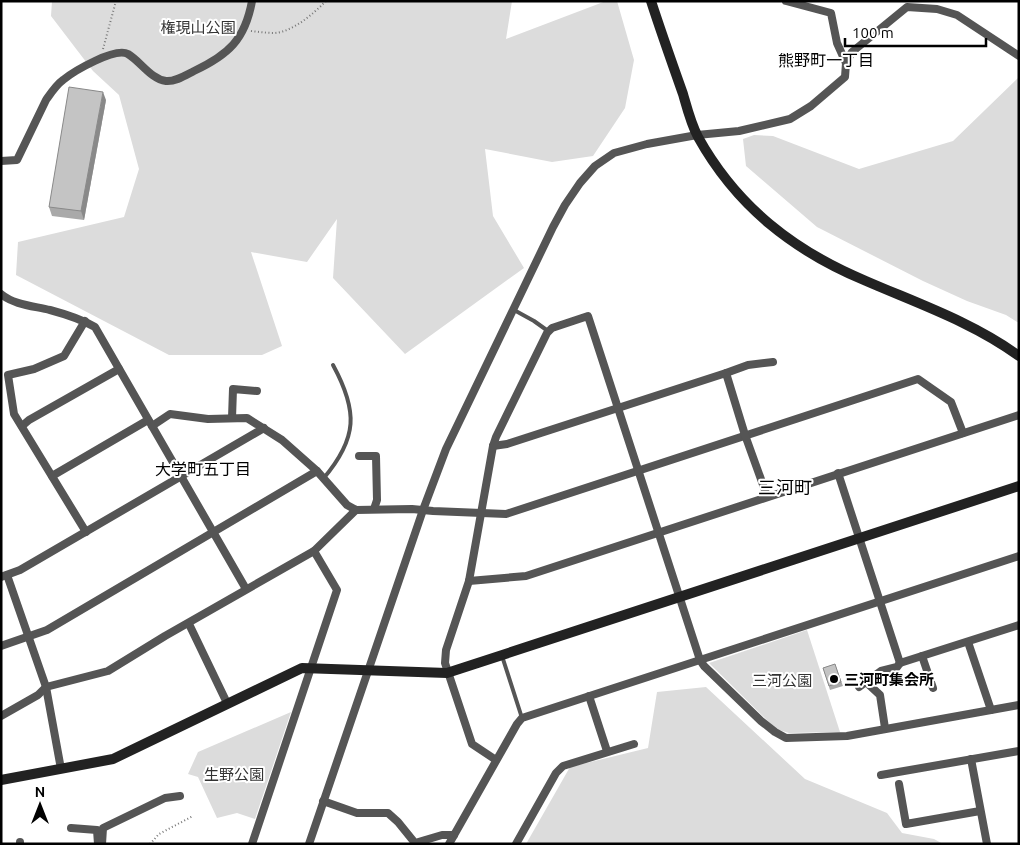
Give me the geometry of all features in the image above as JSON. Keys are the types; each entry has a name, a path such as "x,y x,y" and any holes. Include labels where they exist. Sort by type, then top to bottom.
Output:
{"street":[{"path":"1,161 17,160 52,91 63,80 100,58 115,52 128,54 161,80 170,81 182,77 220,58 234,45 244,30 252,1"},
{"path":"651,1 697,136 738,194 769,224 796,245 827,264 969,325 988,335 1019,356"},
{"path":"786,1 809,4 831,13 837,43 846,63"},
{"path":"309,844 423,510 446,449 565,205 595,166 614,153 647,144 739,131 790,119 811,106 845,77 846,63 852,52 906,4 957,14 1019,56"},
{"path":"1,294 26,305 85,321 95,327 246,589"},
{"path":"496,760 472,744 447,673 445,663 446,650 469,581 493,446 548,332 552,328 588,316 700,660 761,721 786,738 847,736 1019,705"},
{"path":"85,321 64,356 34,369 8,375 14,414 86,532"},
{"path":"493,446 507,444 726,373 748,364 772,362"},
{"path":"22,426 29,420 119,369"},
{"path":"726,373 745,435 767,496"},
{"path":"52,476 170,414 208,419 247,418 282,440 317,471 347,505 356,510 423,510 506,514 918,379 951,402 963,433"},
{"path":"232,418 234,389 257,391"},
{"path":"469,581 526,576 1019,415"},
{"path":"61,769 46,687 4,576 20,570 264,428"},
{"path":"359,456 376,456 376,500 374,509"},
{"path":"1,646 29,638 47,630 317,471"},
{"path":"838,473 900,663"},
{"path":"1,780 113,759 302,668 447,673 1019,486"},
{"path":"1,716 38,695 46,687 108,671 314,551 356,510"},
{"path":"252,844 337,590 314,551"},
{"path":"449,844 516,724 522,718 1019,556"},
{"path":"188,624 227,703"},
{"path":"859,687 881,671 897,666 900,663 1019,625"},
{"path":"968,642 991,710"},
{"path":"922,656 933,688"},
{"path":"866,682 880,695 885,728"},
{"path":"589,696 607,752"},
{"path":"516,844 556,773 566,764 634,744"},
{"path":"881,775 1019,751"},
{"path":"970,759 987,844"},
{"path":"899,784 906,824 980,811"},
{"path":"100,844 103,828 165,798 180,796"},
{"path":"323,801 357,813 388,813 398,822 414,843 442,835 454,835"},
{"path":"71,828 97,830 100,844"}],"lane":[{"path":"514,310 534,321 548,332"},
{"path":"323,479 342,452 351,423 350,407 343,384 333,365"},
{"path":"502,655 522,718"}],"path":[{"path":"100,58 116,1"},
{"path":"244,30 266,33 280,32 298,23 326,1"},
{"path":"150,844 159,834 193,816"}],"green space":[{"name":"権現山公園","path":"52,1 512,1 506,39 606,1 617,1 634,60 625,108 593,156 552,162 485,149 493,216 524,268 405,354 333,278 337,219 307,262 251,252 282,346 262,355 169,355 16,275 18,242 124,217 139,169 119,95 93,71 51,16"},
{"path":"1019,77 1019,323 1006,315 967,301 923,281 817,227 746,166 743,139 754,135 773,136 859,169 953,141"},
{"name":"三河公園","path":"807,630 840,732 789,733 776,729 709,663"},
{"path":"706,687 805,779 887,813 902,833 934,839 943,844 526,844 570,767 648,748 657,692"},
{"name":"生野公園","path":"291,712 255,819 237,813 217,818 198,777 188,774 198,752"}],"building":[{"path":"69,87 103,92 81,211 49,207"},
{"name":"三河町集会所","path":"835,664 841,682 829,686 823,668"}],"place":[{"name":"三河町集会所","path":"834,679"}],"district":[{"name":"熊野町一丁目","path":"826,60"},
{"name":"大学町五丁目","path":"203,469"},
{"name":"三河町","path":"785,487"}]}
